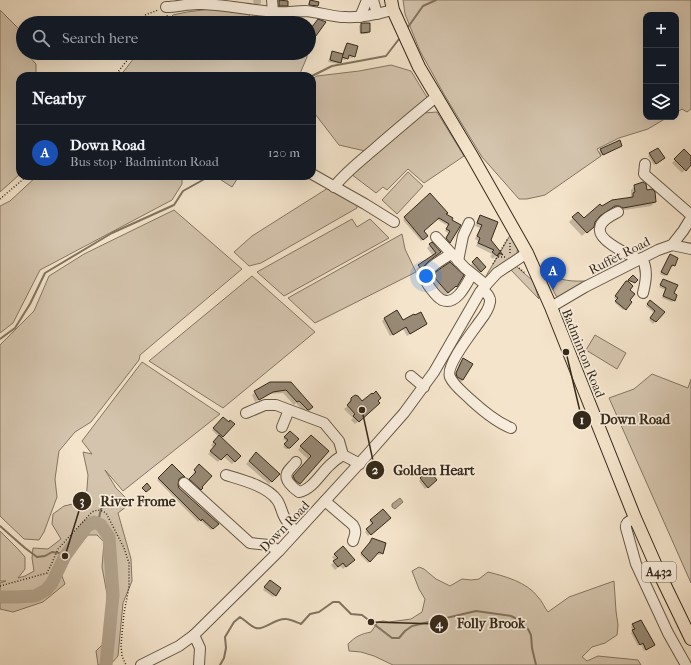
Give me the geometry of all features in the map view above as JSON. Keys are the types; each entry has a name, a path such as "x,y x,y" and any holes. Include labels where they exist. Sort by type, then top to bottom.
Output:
{"main road":[{"name":"Badminton Road","path":"392,5 419,67 528,253 635,518 691,639"}],"street":[{"path":"272,0 273,12"},
{"path":"360,17 367,0"},
{"path":"373,0 377,14"},
{"path":"166,7 200,4 235,6 273,12 306,11 344,17 360,17 377,14 392,5"},
{"path":"334,187 361,160 436,97"},
{"path":"645,164 644,174 691,215"},
{"path":"316,176 394,222"},
{"path":"618,212 603,222 600,226 600,234 608,242 641,259 645,266 646,273 643,293"},
{"name":"Ruffet Road","path":"551,307 585,287 658,250 672,245 691,218"},
{"path":"468,223 455,257 429,270 426,274 426,280 436,295 441,299 446,300 458,296 466,286 472,274"},
{"path":"436,237 484,287 490,301 484,316 460,350 451,366 449,372 450,377 458,388 496,420 512,428"},
{"path":"672,245 691,249"},
{"name":"Down Road","path":"141,665 179,646 194,635 279,551 360,464 404,413 434,372 484,287 497,273 528,253"},
{"path":"411,376 424,387"},
{"path":"246,413 265,405 276,405 324,423 339,441 343,455 360,464"},
{"path":"282,427 289,410"},
{"path":"296,462 286,476 287,480 295,490 299,492 303,491 319,478 329,466 343,455"},
{"path":"226,475 252,483 271,493 280,504 283,516 288,524 296,532"},
{"path":"184,483 250,543 269,545 279,551"},
{"path":"325,501 353,525 356,533 352,541"},
{"path":"635,518 627,522 626,528 636,564 668,634 686,665"},
{"path":"194,635 200,648 199,665"}],"path":[{"path":"145,15 166,7"},
{"path":"119,72 128,60"},
{"path":"0,199 22,180"},
{"path":"490,270 510,235"},
{"path":"498,257 510,257"},
{"path":"0,586 47,573 58,549 92,512 98,510 106,513 124,548 129,563 129,587 121,644 122,656 126,665"}],"shaded area":[{"path":"403,0 691,0 691,109 687,112 682,109 679,111 679,12 643,12 643,120 663,120 648,129 619,138 597,149 601,156 545,195 527,199 519,199 482,157 420,51 405,14"},
{"path":"211,9 248,14 250,16 172,16 187,12"},
{"path":"0,10 16,26 16,60 32,60 36,64 36,72 16,72 16,178 0,192"},
{"path":"133,60 306,60 301,72 123,72"},
{"path":"391,65 411,71 428,99 365,151 339,145 316,115 316,77"},
{"path":"437,112 464,156 424,183 408,169 387,190 383,187 376,193 351,174 423,113"},
{"path":"408,172 423,186 397,214 382,200"},
{"path":"33,180 182,180 182,184 172,200 40,270 13,323 0,333 0,206 10,201"},
{"path":"221,180 236,180 232,187"},
{"path":"328,188 357,205 357,208 261,263 249,266 234,252 252,236"},
{"path":"174,210 242,269 140,355 139,360 91,422 75,432 59,451 55,479 57,497 44,532 39,540 24,539 0,516 0,345 34,311 49,276 84,254"},
{"path":"352,219 357,227 370,219 389,238 284,296 257,272"},
{"path":"512,232 518,245 517,253 486,278 486,276"},
{"path":"402,234 405,249 416,272 315,323 288,298"},
{"path":"516,266 533,281 539,299 510,269"},
{"path":"549,275 572,281 596,280 563,298 556,296 547,277"},
{"path":"252,276 315,332 223,408 149,361"},
{"path":"595,335 626,353 617,369 586,350"},
{"path":"142,362 220,414 123,491 105,470 116,488 126,498 127,506 118,513 131,559 132,581 123,603 118,656 110,665 98,665 96,651 107,640 107,594 102,567 104,542 97,535 88,535 73,553 65,550 57,563 65,584 43,602 13,612 0,609 0,583 6,581 0,581 0,531 25,557 25,569 18,578 34,571 32,558 33,548 48,549 61,539 52,524 53,514 64,506 86,501 88,475 83,452 92,454 82,441"},
{"path":"652,374 688,388 691,379 691,583 609,398 634,389"},
{"path":"400,498 403,502 395,509 392,507 392,504"},
{"path":"419,567 424,569 436,579 450,586 462,579 479,579 488,572 508,578 528,587 541,600 548,612 569,597 614,581 618,625 617,635 605,643 592,647 582,657 587,661 598,656 638,660 641,665 393,665 374,656 361,652 349,651 348,644 359,636 371,632 378,622 411,619 422,612 425,599 419,589 412,571"}],"building":[{"path":"279,0 288,1 288,6 279,6"},
{"path":"310,0 319,2 318,6 309,5"},
{"path":"318,19 326,22 316,36 316,22"},
{"path":"361,23 370,23 370,32 361,33"},
{"path":"347,43 358,46 355,57 349,55 348,59 342,57"},
{"path":"332,51 343,54 341,63 330,60"},
{"path":"620,140 622,146 603,155 600,149"},
{"path":"658,148 665,158 656,164 649,153"},
{"path":"684,149 691,156 691,165 686,171 674,159"},
{"path":"643,182 646,184 647,190 652,189 655,192 656,202 623,208 615,206 600,216 595,222 594,227 587,233 572,217 578,212 584,218 600,204 602,206 612,200 633,197 633,193 635,192 634,185"},
{"path":"430,193 448,213 446,214 453,218 452,220 461,225 450,243 446,238 450,231 446,229 449,224 439,218 424,231 428,236 423,240 404,217"},
{"path":"480,215 498,222 491,240 503,255 499,253 497,256 492,252 494,250 478,243 480,238 477,236 482,225 477,223"},
{"path":"432,242 441,252 421,269 418,265 436,253 429,244"},
{"path":"670,254 678,258 675,266 672,265 667,275 661,272"},
{"path":"477,257 486,267 481,272 472,262"},
{"path":"450,262 464,275 457,287 456,286 448,293 433,276 437,271"},
{"path":"633,275 638,280 635,283 628,280"},
{"path":"663,279 678,285 674,293 677,295 675,301 663,296 666,288 660,285"},
{"path":"626,281 633,286 630,290 635,294 630,300 632,302 626,310 615,301 618,298 615,296"},
{"path":"650,300 665,312 656,322 650,318 655,311 647,304"},
{"path":"397,310 403,320 421,312 427,324 410,334 406,327 393,335 384,318"},
{"path":"463,358 473,364 463,380 457,377 456,373"},
{"path":"270,382 291,382 313,407 308,410 299,401 297,402 286,390 273,392 259,400 254,391"},
{"path":"376,391 381,398 378,401 380,403 359,422 353,416 355,414 347,405 351,401 351,398 355,395 362,401"},
{"path":"223,417 229,422 230,420 235,424 223,437 213,428"},
{"path":"290,431 299,439 290,448 288,448 284,444 288,440 284,437"},
{"path":"219,435 241,456 235,462 227,454 221,460 210,451 216,444 213,442"},
{"path":"311,435 329,451 300,484 293,476 311,456 300,446"},
{"path":"256,452 280,474 272,482 249,461"},
{"path":"172,464 185,477 179,479 179,488 219,524 213,529 202,519 201,521 158,478"},
{"path":"199,464 212,476 201,490 189,479 196,472 194,470"},
{"path":"429,470 437,480 428,488 420,478"},
{"path":"147,483 151,488 146,492 142,488"},
{"path":"383,509 391,518 371,535 366,529 373,523 370,520"},
{"path":"372,538 386,543 383,554 379,552 370,562 361,553"},
{"path":"343,546 355,560 346,567 343,563 338,567 333,561 338,558 334,554"},
{"path":"270,580 281,588 276,596 264,587"},
{"path":"641,620 655,645 646,650 643,643 640,645 632,630 635,629 632,624"}],"waterway":[{"path":"408,27 423,6 436,0"},
{"path":"316,74 332,66 386,56 399,39"},
{"path":"0,339 15,328 30,304 45,273 112,233 174,205 183,191 203,180"},
{"path":"98,524 103,503"},
{"path":"0,597 35,596 46,590 52,583 65,556 87,526 94,522 101,525 109,537 113,595 106,665"},
{"path":"0,526 37,557 45,556 52,552 65,556"},
{"path":"220,665 224,658 226,648 225,637 234,622 240,617 256,628 262,628 282,619 301,624 310,614 319,612 333,602 339,602 351,614 362,615 392,638 399,638 412,626 476,611 511,616 517,619 528,629 531,635 536,665"}],"place":[{"name":"Down Road","path":"553,290"},
{"name":"Down Road","path":"566,352"},
{"name":"Golden Heart","path":"362,410"},
{"name":"River Frome","path":"65,556"},
{"name":"Folly Brook","path":"371,622"}]}
